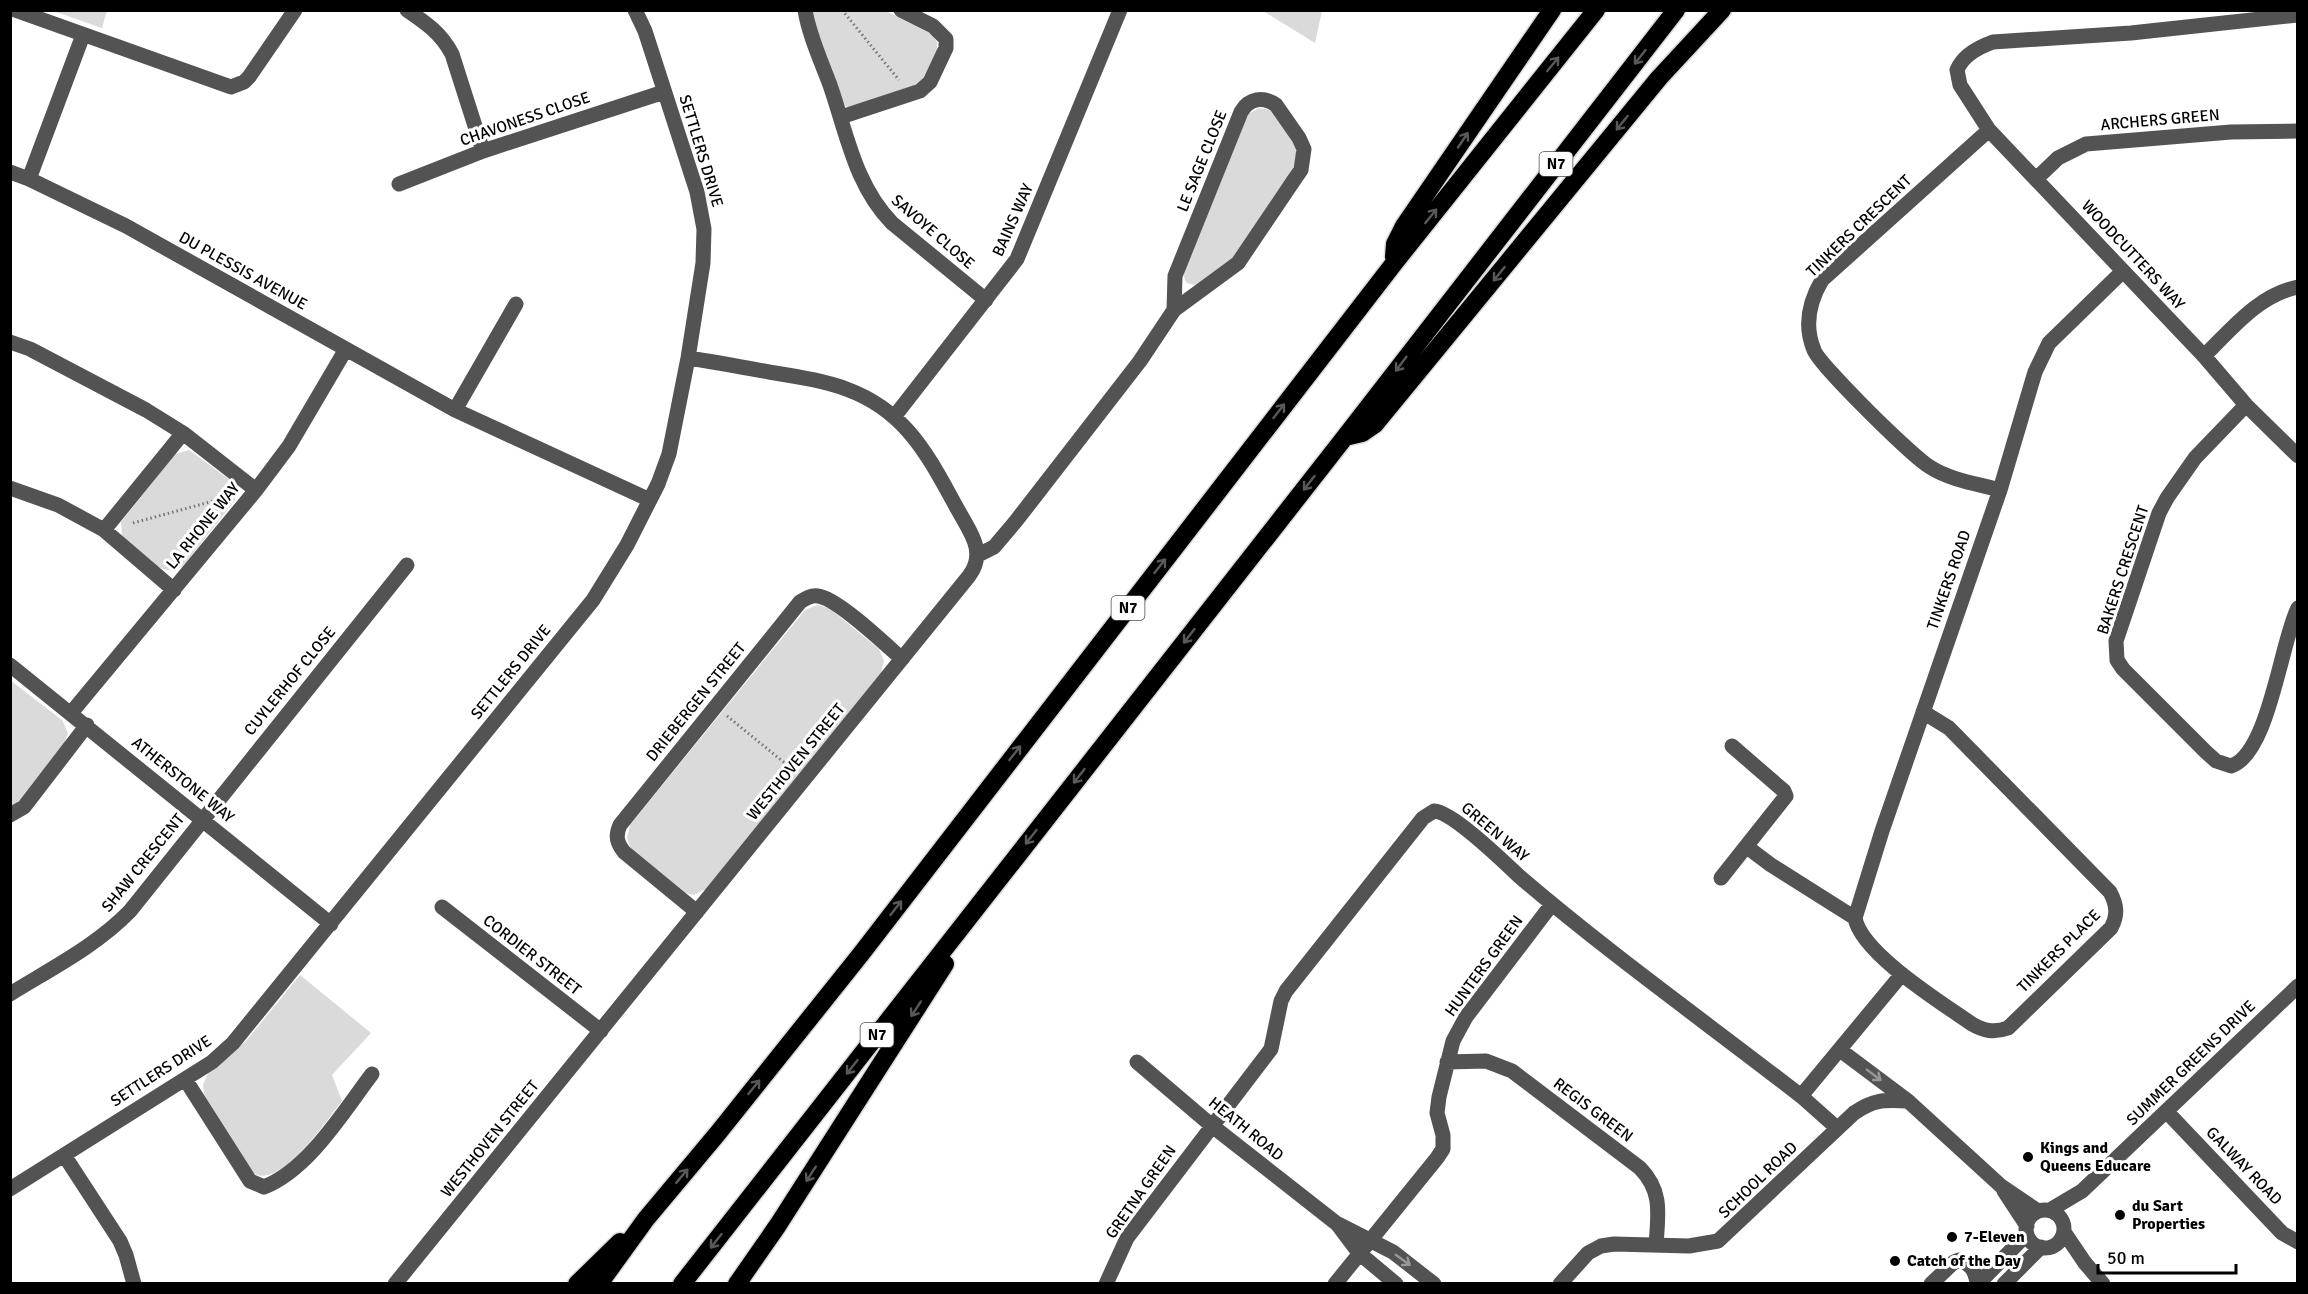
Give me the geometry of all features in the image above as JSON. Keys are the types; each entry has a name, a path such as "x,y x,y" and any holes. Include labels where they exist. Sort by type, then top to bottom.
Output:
{"highway":[{"path":"1395,261 1395,244 1404,226 1552,10"},
{"name":"N7","path":"599,1284 646,1219 861,954 1395,261 1596,10"},
{"name":"N7","path":"682,1284 1676,10"},
{"path":"1345,437 1362,434 1376,424 1659,78 1722,10"},
{"path":"737,1284 778,1225 1004,872"},
{"path":"577,1284 646,1219"}],"street":[{"path":"15,10 231,87 244,82 249,77 295,10"},
{"path":"407,10 433,28 446,42 452,54 483,151"},
{"name":"SETTLERS DRIVE","path":"10,1189 212,1062 233,1043 601,590 619,561 663,473 669,454 688,358 703,263 704,229 697,192 645,31 634,10"},
{"name":"SAVOYE CLOSE","path":"805,10 860,178 879,210 986,300"},
{"path":"841,117 912,95 930,82 946,48 946,39 933,26 901,10"},
{"name":"BAINS WAY","path":"894,417 1009,272 1023,247 1120,10"},
{"name":"WOODCUTTERS WAY","path":"2298,15 2131,33 1993,42 1978,48 1964,58 1957,69 1960,86 1989,130 2204,356 2246,405 2298,456"},
{"path":"29,179 83,35"},
{"name":"CHAVONESS CLOSE","path":"399,184 483,151 664,92"},
{"name":"LE SAGE CLOSE","path":"978,555 994,547 1016,521 1140,362 1174,310 1238,263 1301,170 1304,149 1299,138 1276,105 1265,99 1253,100 1241,112 1175,276 1174,310"},
{"name":"TINKERS CRESCENT","path":"1989,130 1822,280 1813,295 1808,316 1809,334 1817,357 1909,451 1930,468 2000,490"},
{"name":"ARCHERS GREEN","path":"2036,179 2058,158 2086,144 2231,132 2298,131"},
{"name":"DU PLESSIS AVENUE","path":"10,172 126,226 455,410 650,500"},
{"name":"TINKERS ROAD","path":"1856,923 1882,831 2000,490 2035,372 2045,349 2122,272"},
{"path":"2204,356 2262,303 2287,289 2298,287"},
{"path":"455,410 516,304"},
{"path":"10,342 30,349 146,410 183,433 256,490"},
{"name":"LA RHONE WAY","path":"71,713 256,490 289,446 346,349"},
{"path":"688,358 829,382 860,395 894,417 909,432 935,469 975,539 978,555"},
{"name":"BAKERS CRESCENT","path":"2246,405 2189,466 2159,513 2116,641 2117,660 2123,669 2206,752 2216,761 2231,766 2243,759 2269,707 2291,625 2298,608"},
{"path":"104,530 183,433"},
{"path":"10,488 76,513 104,530 174,590"},
{"name":"WESTHOVEN STREET","path":"395,1284 974,570 978,555"},
{"name":"CUYLERHOF CLOSE","path":"202,819 406,565"},
{"name":"DRIEBERGEN STREET","path":"697,912 624,852 617,840 616,832 716,706 800,602 810,596 821,596 836,604 902,658"},
{"name":"ATHERSTONE WAY","path":"10,665 331,924"},
{"name":"TINKERS PLACE","path":"1747,847 1856,923 1863,938 1902,974 1972,1024 1980,1029 1997,1031 2008,1028 2111,928 2116,919 2114,901 2110,892 1949,728 1923,712"},
{"path":"10,815 24,807 87,725"},
{"path":"1721,878 1785,799 1786,793 1732,746"},
{"name":"GREEN WAY","path":"1212,1125 1271,1049 1281,1001 1286,991 1423,818 1430,812 1440,811 1552,904 1801,1096 1837,1128"},
{"name":"SHAW CRESCENT","path":"14,988 112,929 130,911 202,819"},
{"name":"HUNTERS GREEN","path":"1335,1284 1443,1149 1443,1136 1437,1113 1453,1041 1466,1017 1552,904"},
{"name":"CORDIER STREET","path":"442,906 601,1031"},
{"path":"1801,1096 1902,974"},
{"name":"SUMMER GREENS DRIVE","path":"2044,1211 2082,1191 2298,986"},
{"path":"1840,1050 1908,1101 2001,1186 2044,1211 2060,1217 2085,1263 2103,1284"},
{"name":"REGIS GREEN","path":"1447,1062 1486,1061 1512,1071 1640,1168 1649,1178 1657,1194 1656,1245"},
{"name":"HEATH ROAD","path":"1137,1062 1212,1125 1336,1223 1393,1252 1434,1284"},
{"path":"185,1079 250,1181 264,1187 290,1170 317,1146 372,1074"},
{"name":"SCHOOL ROAD","path":"1560,1284 1588,1253 1601,1246 1689,1246 1718,1241 1837,1128 1866,1104 1881,1100 1908,1101"},
{"name":"GALWAY ROAD","path":"2167,1112 2282,1233 2298,1242"},
{"name":"GRETNA GREEN","path":"1106,1284 1127,1238 1212,1125"},
{"path":"64,1155 120,1241 134,1284"},
{"path":"2001,1186 2031,1241 2069,1252 2085,1263"},
{"name":"SUMMER GREENS DRIVE","path":"2064,1228 2082,1191"},
{"path":"1978,1284 2027,1230 2032,1215 2044,1211"},
{"name":"HEATH ROAD","path":"1336,1223 1359,1253 1396,1284"},
{"path":"2004,1284 2046,1246 2059,1242 2064,1228"},
{"path":"1931,1284 1959,1260 1975,1272 1978,1284"}],"path":[{"path":"842,10 912,95"},
{"path":"104,530 256,490"},
{"path":"716,706 805,779"}],"shaded area":[{"path":"107,10 102,28 53,11"},
{"path":"811,11 886,11 932,34 937,42 937,51 921,83 849,108 841,103"},
{"path":"1263,11 1322,11 1315,43"},
{"path":"1259,108 1270,110 1275,114 1298,149 1297,163 1234,257 1195,285 1187,283 1183,272 1245,120 1248,114"},
{"path":"189,450 230,480 235,489 235,500 184,565 168,570 153,564 126,540 122,535 121,522 175,454"},
{"path":"817,605 829,608 879,649 884,661 881,673 706,889 694,895 686,893 631,849 627,838 630,825 805,610"},
{"path":"10,680 62,720 68,733 63,747 15,807 10,809"},
{"path":"300,975 371,1033 332,1075 342,1101 326,1123 288,1164 263,1176 252,1172 205,1099 203,1085 208,1073 246,1041"}],"place":[{"name":"Kings and Queens Educare","path":"2028,1157"},
{"name":"du Sart Properties","path":"2120,1215"},
{"name":"7-Eleven","path":"1952,1237"},
{"name":"Catch of the Day","path":"1895,1261"}]}
